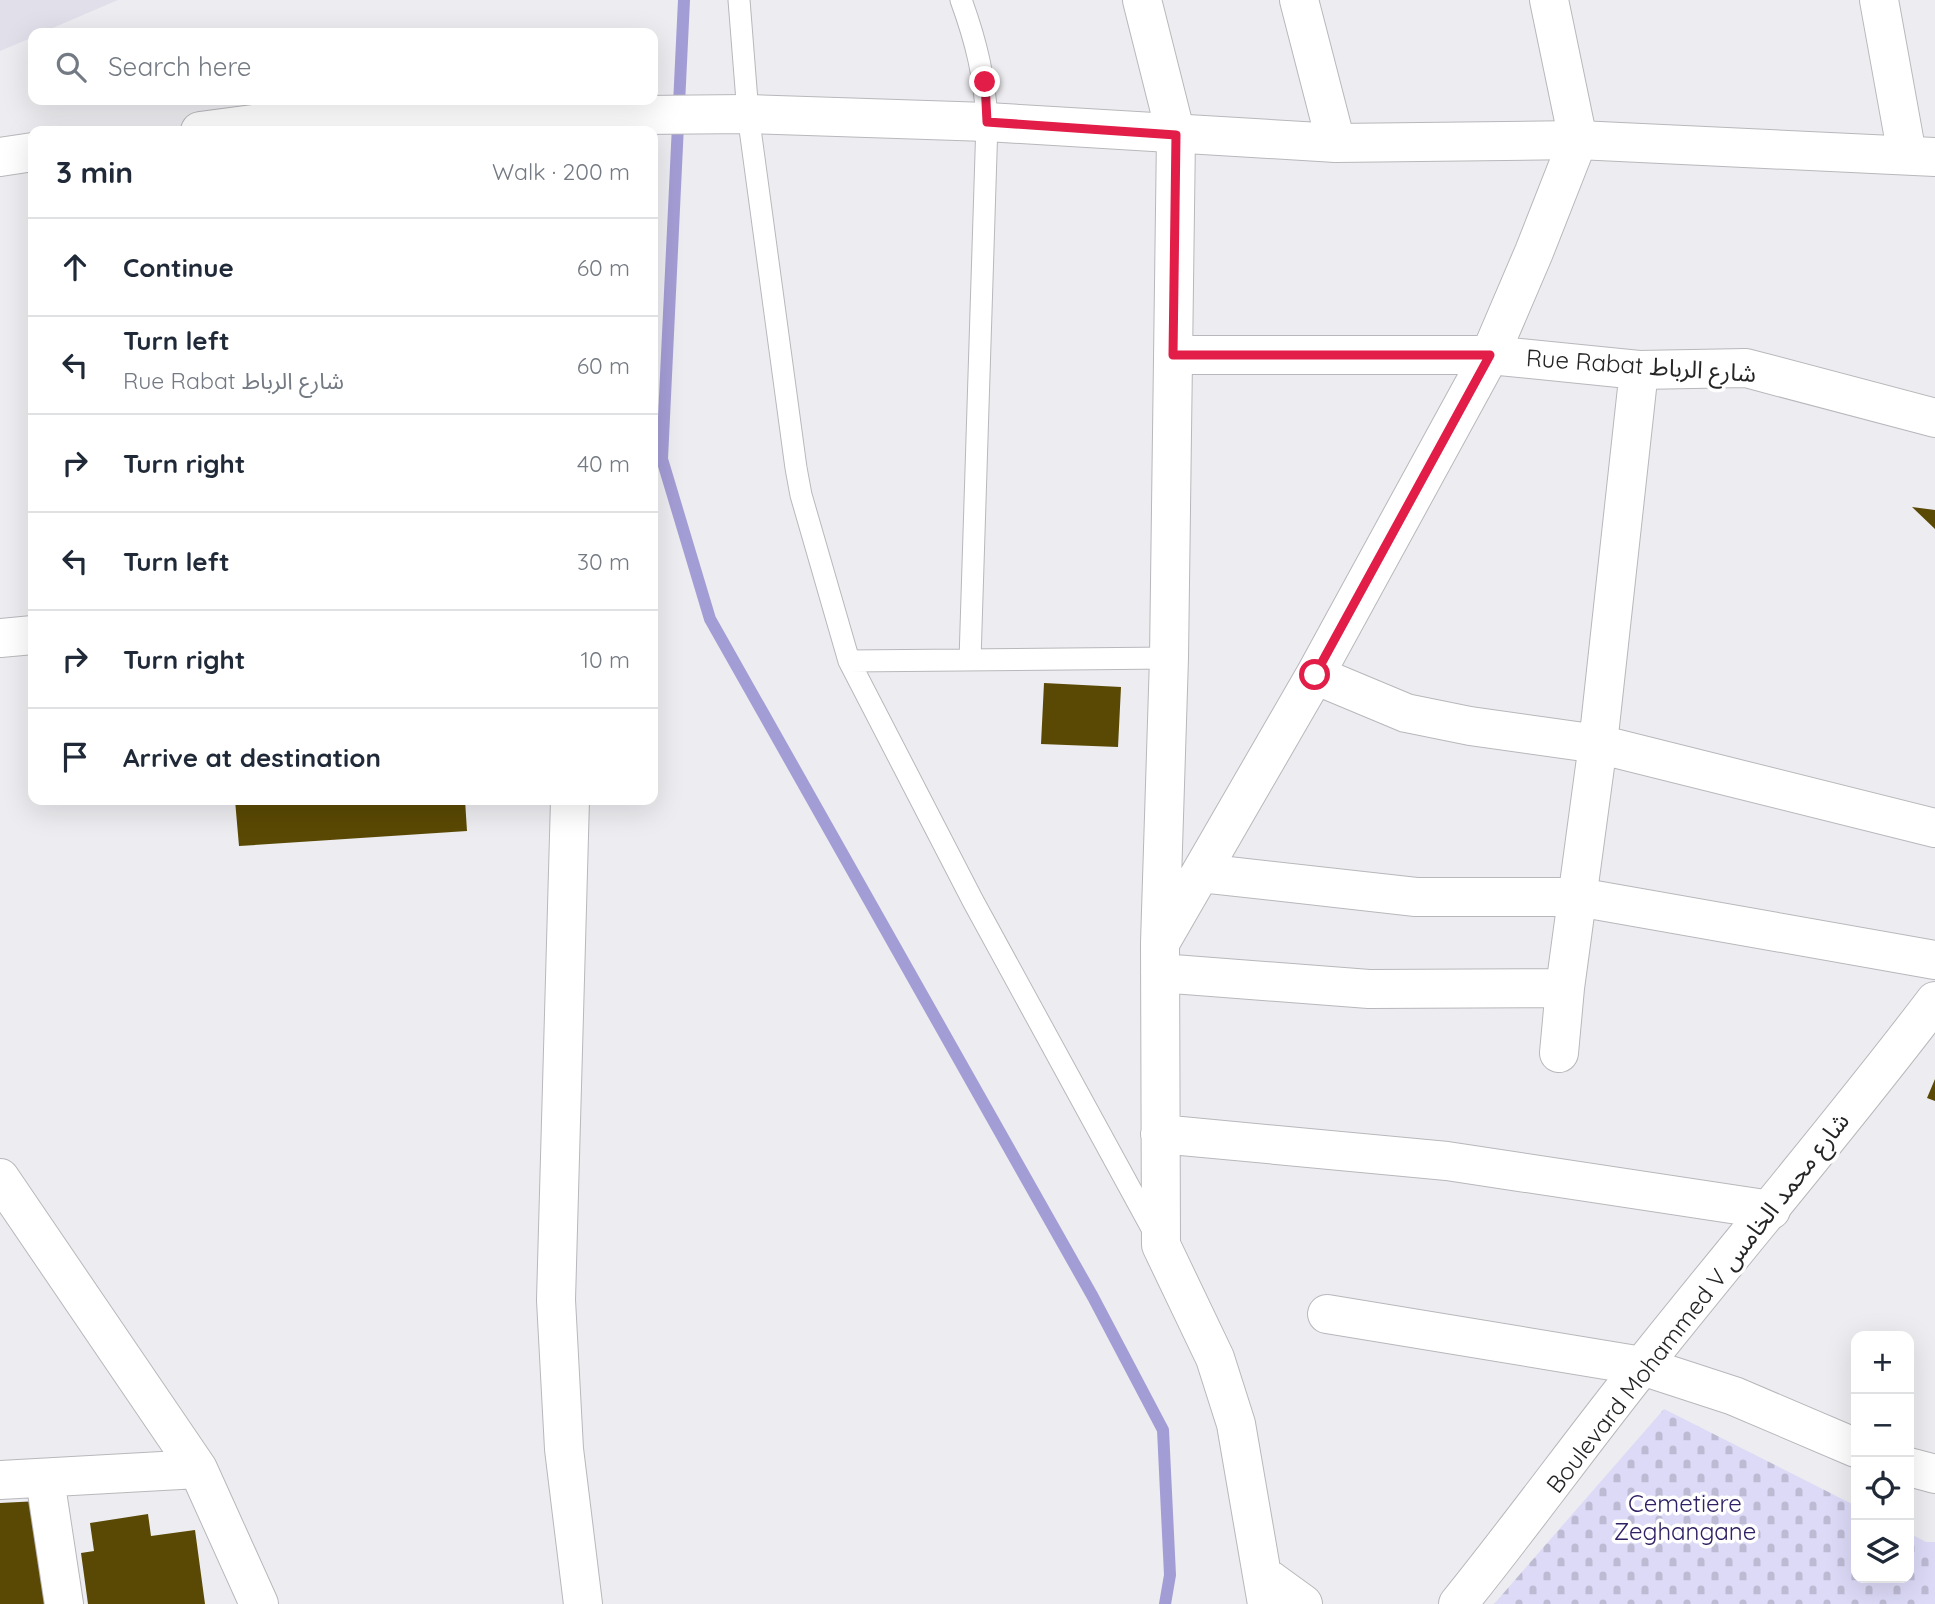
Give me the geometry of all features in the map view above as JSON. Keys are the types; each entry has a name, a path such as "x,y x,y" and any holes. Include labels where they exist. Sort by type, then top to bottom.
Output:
{"street":[{"path":"1142,0 1176,135 1169,658 1160,958 1161,1245 1204,1333 1226,1392 1243,1456 1265,1589 1303,1604"},
{"path":"1299,0 1336,143"},
{"path":"1160,958 1201,873 1315,675 1490,355 1578,140 1549,0"},
{"path":"277,126 300,118 576,124 628,116 733,115 987,122 1336,143 1578,140 1921,156 1879,0"},
{"path":"0,157 28,153"},
{"name":"Rue Rabat شارع الرباط","path":"1173,355 1490,355 1639,370 1746,369 1935,418"},
{"path":"1559,1053 1565,988 1598,744 1639,370"},
{"path":"0,638 28,635"},
{"path":"1315,675 1406,713 1470,726 1598,744 1935,828"},
{"path":"570,805 556,1300 564,1449 583,1604"},
{"path":"1201,873 1416,897 1578,897 1935,960"},
{"path":"1160,958 1369,989 1565,988"},
{"name":"Boulevard Mohammed V شارع محمد الخامس","path":"1458,1604 1530,1515 1642,1366 1771,1210 1935,1001"},
{"path":"1160,1133 1447,1161 1771,1210"},
{"path":"0,1178 198,1469 259,1604"},
{"path":"1327,1314 1642,1366 1734,1396 1851,1446"},
{"path":"1914,1468 1935,1474"},
{"path":"0,1480 198,1469"},
{"path":"45,1479 64,1604"}],"lane":[{"path":"739,0 733,115 797,477 849,661 973,901 1161,1245"},
{"path":"961,0 975,37 985,82 987,122 970,660"},
{"path":"849,661 1169,658"}],"shaded area":[{"path":"0,0 118,0 53,28 28,28 28,39 0,51"}],"green space":[{"name":"Cemetiere Zeghangane","path":"1664,1409 1851,1503 1851,1583 1914,1583 1914,1536 1926,1542 1935,1542 1935,1604 1494,1604"}],"building":[{"path":"1912,507 1935,510 1935,529"},
{"path":"1044,683 1121,687 1118,747 1041,744"},
{"path":"235,805 465,805 467,831 239,846"},
{"path":"1935,1079 1935,1101 1927,1098"},
{"path":"39,1501 45,1604 0,1604 0,1503"},
{"path":"148,1514 151,1536 195,1530 205,1604 88,1604 81,1553 94,1551 90,1523"}],"waterway":[{"path":"684,0 662,459 710,619 1093,1297 1163,1430 1170,1575 1165,1604"}],"route":[{"path":"985,82 987,122 1176,135 1173,355 1490,355 1315,675"}]}
